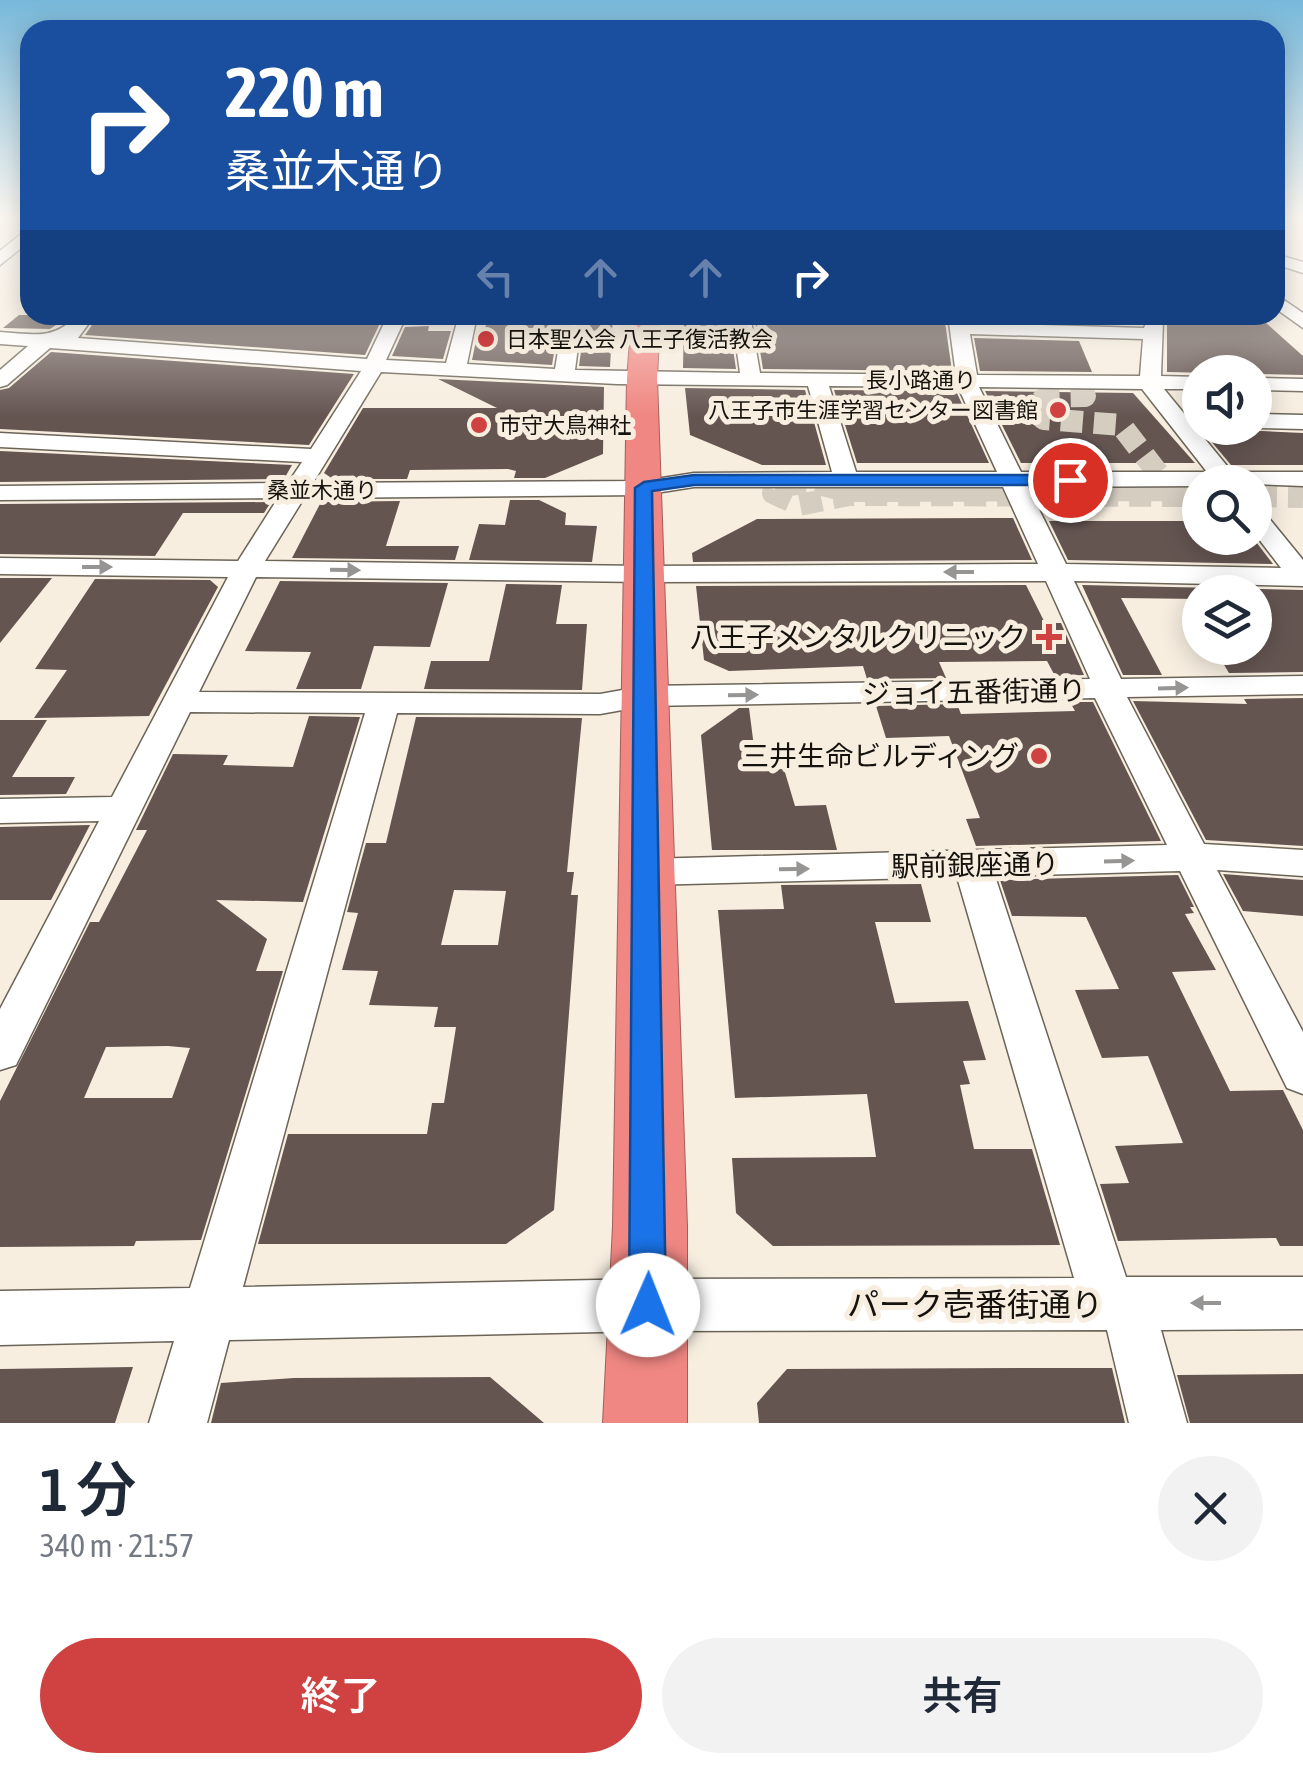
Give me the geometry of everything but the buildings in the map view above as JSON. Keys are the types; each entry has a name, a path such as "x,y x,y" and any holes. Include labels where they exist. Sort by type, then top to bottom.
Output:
{"highway":[{"path":"645,325 642,378 647,872 645,1423"}],"street":[{"path":"0,381 45,342 70,335 78,325"},
{"path":"0,1052 247,568 374,366 393,325"},
{"path":"455,370 466,325"},
{"path":"564,375 572,325"},
{"path":"743,325 751,380"},
{"path":"958,325 966,380 1001,427 1019,490 1109,691 1190,859 1303,1075"},
{"path":"1009,325 1099,332 1156,325 1151,382 1182,414"},
{"path":"1093,325 1099,332"},
{"name":"長小路通り","path":"0,338 374,366 642,378 966,380 1079,385 1182,383"},
{"path":"817,380 846,480"},
{"path":"1272,384 1303,385"},
{"path":"1272,422 1303,422"},
{"path":"0,440 317,456"},
{"name":"桑並木通り","path":"0,493 644,488 694,480 846,480 1182,500"},
{"name":"桑並木通り","path":"1272,480 1303,480"},
{"name":"桑並木通り","path":"644,488 696,500 1182,482"},
{"path":"1134,500 1182,494"},
{"path":"1272,499 1303,499"},
{"path":"1272,538 1301,573"},
{"path":"0,566 644,574 1301,573"},
{"name":"ジョイ五番街通り","path":"176,702 383,706 600,704 646,696 1303,685"},
{"path":"178,1423 383,706"},
{"path":"0,811 122,810"},
{"name":"駅前銀座通り","path":"647,872 974,872 1190,859 1303,863"},
{"path":"974,872 1158,1423"},
{"name":"パーク壱番街通り","path":"0,1318 648,1305 1303,1303"}],"tunnel":[{"path":"1082,389 1085,396 1047,397 1031,408 1044,419 1121,425 1171,490"},
{"path":"1182,490 846,491 811,482 776,487 773,493 799,505 849,495 1182,496"},
{"path":"1272,496 1303,497"}],"place":[{"name":"日本聖公会 八王子復活教会","path":"486,339"},
{"name":"八王子市生涯学習センター図書館","path":"1058,410"},
{"name":"市守大鳥神社","path":"479,425"},
{"name":"八王子メンタルクリニック","path":"1049,637"},
{"name":"三井生命ビルディング","path":"1039,756"}],"route":[{"path":"648,1305 644,488 694,480 1070,480"}]}
